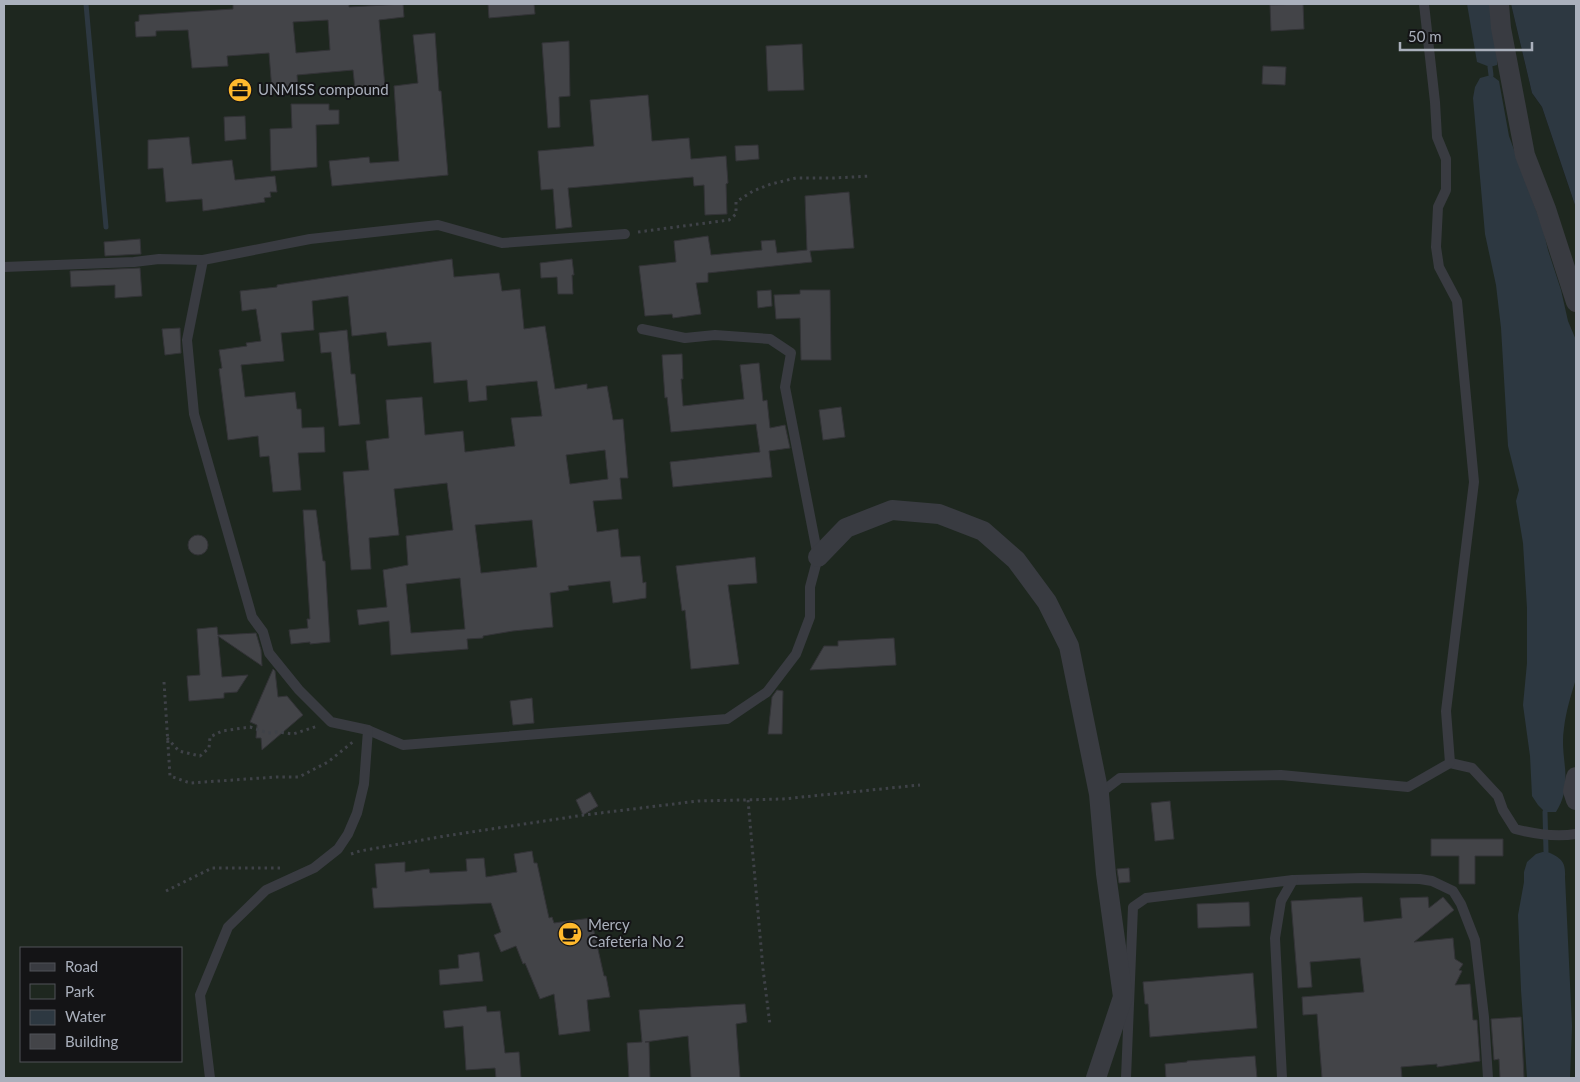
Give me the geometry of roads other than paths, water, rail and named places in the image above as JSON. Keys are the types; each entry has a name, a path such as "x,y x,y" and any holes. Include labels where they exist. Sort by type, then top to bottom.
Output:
{"street":[{"path":"1499,4 1503,37 1525,155 1546,210 1576,302"},
{"path":"818,557 846,528 892,510 939,514 983,531 1016,560 1047,602 1069,646 1099,794 1106,874 1123,997 1096,1078"},
{"path":"1576,777 1573,791 1576,800"}],"lane":[{"path":"1424,4 1437,137 1446,159 1446,190 1438,207 1436,247 1439,267 1457,302 1474,482 1446,711 1450,763"},
{"path":"4,267 134,262 159,259 203,260 310,239 438,225 502,243 625,234"},
{"path":"203,260 187,340 194,414 252,617 263,632 270,653 299,690 330,722 368,730 403,745 727,719 767,692 796,654 810,617 810,587 818,557 785,387 791,353 770,340 714,335 685,338 642,329"},
{"path":"210,1078 200,995 228,928 266,890 314,868 338,849 348,834 357,813 364,784 368,730"},
{"path":"1099,794 1120,778 1281,775 1408,787 1450,763 1472,768 1498,796 1503,810 1515,829 1524,832 1572,835"},
{"path":"1126,1078 1133,907 1146,898 1293,880 1363,878 1420,879 1432,881 1453,890 1461,904 1475,940 1484,1017 1488,1078"},
{"path":"1282,1078 1275,938 1281,901 1293,880"}],"water":[{"path":"1467,4 1491,4 1498,40 1497,65 1490,67 1477,62"},
{"path":"1511,4 1576,4 1576,208 1542,107 1532,93"},
{"path":"1491,75 1499,81 1509,136 1543,229 1568,321 1576,340 1576,679 1567,709 1564,728 1565,790 1556,812 1545,812 1532,796 1530,756 1523,705 1527,663 1527,608 1523,543 1516,501 1519,490 1508,446 1501,328 1496,285 1485,234 1473,98 1475,87 1480,78"},
{"path":"1546,851 1561,860 1565,871 1572,1026 1570,1078 1527,1078 1518,915 1527,862 1536,854"}],"waterway":[{"path":"86,4 106,227"},
{"path":"1490,67 1491,75"},
{"path":"1545,812 1546,851"}],"place":[{"name":"UNMISS compound","path":"240,90"},
{"name":"Mercy Cafeteria No 2","path":"570,934"}]}
